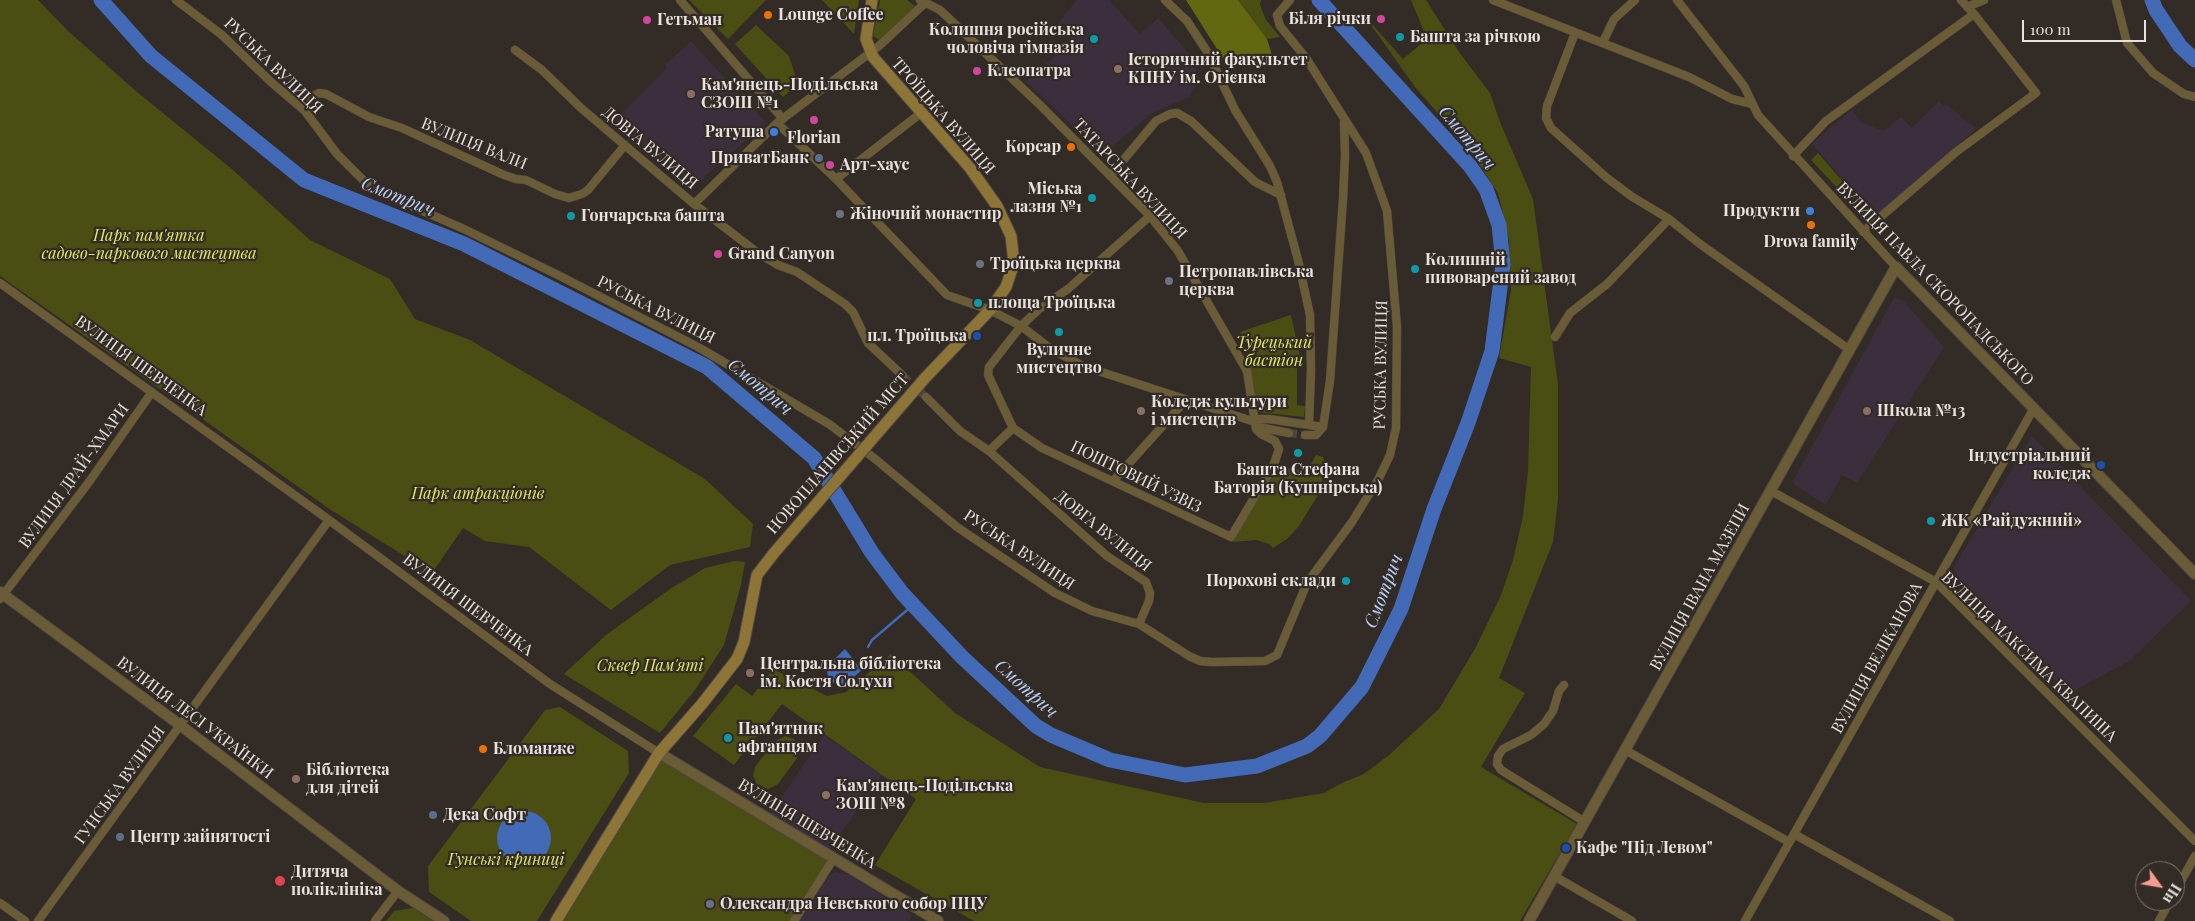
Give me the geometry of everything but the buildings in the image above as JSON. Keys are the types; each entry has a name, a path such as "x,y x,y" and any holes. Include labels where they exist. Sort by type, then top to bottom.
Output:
{"main road":[{"path":"870,51 866,39 872,0"},
{"name":"ТРОЇЦЬКА ВУЛИЦЯ","path":"870,51 877,65 970,168 997,206 1011,236 1014,264 1006,287 990,310 926,378"},
{"name":"НОВОПЛАНІВСЬКИЙ МІСТ","path":"556,921 659,753 737,660 744,642 757,575 774,552 926,378"}],"street":[{"name":"РУСЬКА ВУЛИЦЯ","path":"176,0 222,35 304,111 337,154 368,184 384,194 464,229 560,276 698,347 798,404 835,429 874,458 957,527 1055,593 1092,611 1139,624 1200,661 1212,662 1266,661 1277,655 1306,583 1352,522 1390,456 1396,428 1396,291 1387,211 1366,153 1306,58 1280,26 1277,15 1290,0"},
{"path":"680,0 780,121 947,295 990,310 1021,326 1051,350 1083,366 1255,422 1258,427 1289,433"},
{"path":"1165,0 1187,21 1208,53 1235,110 1274,174 1298,260 1310,315 1312,370 1309,424"},
{"path":"1493,0 1689,77 1732,99 1752,104"},
{"path":"1603,42 1614,19 1635,0"},
{"name":"ВУЛИЦЯ ПАВЛА СКОРОПАДСЬКОГО","path":"1677,0 1744,86 1758,115 1793,156 1896,267 2194,571"},
{"path":"1864,232 1956,152 2036,93 1961,0"},
{"path":"1967,7 1984,0"},
{"path":"2116,0 2127,43 2153,73 2184,94 2195,97"},
{"path":"694,204 780,121 870,51 923,2"},
{"name":"ТАТАРСЬКА ВУЛИЦЯ","path":"923,2 940,10 1040,105 1150,216 1178,250 1247,371 1255,422"},
{"path":"1793,156 1826,122 1974,14"},
{"path":"1576,33 1547,106 1545,113 1548,123 1562,139 1602,174 1631,196 1669,219 1700,244 1850,350"},
{"name":"ДОВГА ВУЛИЦЯ","path":"514,50 542,70 581,108 694,204 766,259 797,272 823,290 839,298 853,312 874,351 903,376"},
{"name":"ВУЛИЦЯ ВАЛИ","path":"304,111 313,96 319,93 326,94 369,117 402,128 504,175 526,180 569,198 588,190 624,145"},
{"path":"836,179 921,113"},
{"path":"1110,176 1156,121 1170,114 1177,113 1184,115 1191,121 1255,182 1280,195"},
{"path":"1306,435 1316,434 1323,427 1330,381 1344,199 1344,120"},
{"path":"989,452 1013,428 988,375 989,367 1021,326 1039,309 1068,289 1150,216"},
{"path":"1554,337 1575,307 1606,284 1669,219"},
{"name":"ВУЛИЦЯ ІВАНА МАЗЕПИ","path":"1529,921 1896,267"},
{"name":"ВУЛИЦЯ ШЕВЧЕНКА","path":"0,283 329,520 550,684 659,753 938,921"},
{"name":"ВУЛИЦЯ ДРАЙ-ХМАРИ","path":"1,595 89,482 152,392"},
{"name":"ДОВГА ВУЛИЦЯ","path":"926,397 960,431 989,452 1107,556 1146,582 1150,593 1139,624"},
{"path":"1114,480 1186,400"},
{"name":"ВУЛИЦЯ ВЕЛІКАНОВА","path":"1745,921 2034,408"},
{"path":"1255,422 1259,419 1269,419 1323,427"},
{"name":"ПОШТОВИЙ УЗВІЗ","path":"1013,428 1042,448 1114,480 1231,537 1274,464 1279,449 1275,441 1258,432 1255,422"},
{"name":"ВУЛИЦЯ МАКСИМА КВАПИША","path":"1771,491 1936,582 2195,841"},
{"name":"ГУНСЬКА ВУЛИЦЯ","path":"38,921 329,520"},
{"name":"ВУЛИЦЯ ЛЕСІ УКРАЇНКИ","path":"1,595 180,725 398,891 444,921"},
{"path":"1564,685 1559,691 1553,711 1544,724 1531,735 1503,749 1498,756 1497,764 1501,770 1584,822"},
{"path":"1625,750 1790,842"},
{"path":"1794,834 1950,921"},
{"path":"2185,874 2195,856"},
{"path":"794,921 834,858"},
{"path":"1554,876 1632,921"},
{"path":"375,921 398,891"},
{"path":"0,902 25,921"}],"shaded area":[{"name":"Історичний факультет КПНУ ім. Огієнка","path":"1077,0 1109,0 1140,34 1158,18 1192,57 1200,80 1189,97 1152,113 1102,155 1026,81 1072,41 1058,23"},
{"path":"1186,0 1238,0 1267,39 1273,58 1250,60 1229,68"},
{"name":"Кам'янець-Подільська СЗОШ №1","path":"691,41 766,123 691,189 615,120 667,68 665,65"},
{"path":"1939,101 1944,106 1946,104 1976,129 1874,218 1812,143 1852,110 1861,122 1884,131 1901,117 1912,128"},
{"name":"Школа №13","path":"1894,298 1903,300 1944,347 1857,483 1842,475 1826,505 1792,483"},
{"path":"2032,436 2191,601 2129,661 2068,694 1954,575 1954,567"},
{"name":"Кам'янець-Подільська ЗОШ №8","path":"824,735 882,775 829,850 770,814"},
{"path":"835,872 851,876 913,915 909,921 799,921 829,876"}],"green space":[{"name":"Парк пам'ятка садово-паркового мистецтва","path":"0,0 38,0 68,31 137,92 233,170 310,240 390,279 415,319 470,340 705,479 753,524 750,547 670,565 611,610 529,547 485,541 463,528 432,573 331,510 0,276"},
{"path":"689,0 766,0 728,39"},
{"path":"822,0 859,0 854,34"},
{"path":"880,0 907,0 915,6 881,41 873,36"},
{"path":"1238,0 1261,0 1260,5 1266,20 1280,37 1267,39"},
{"path":"1411,0 1426,0 1459,52 1490,93 1500,122 1533,199 1558,385 1558,499 1553,542 1499,678 1525,693 1481,767 1577,824 1520,921 974,921 875,865 916,799 782,704 734,765 693,736 736,684 752,696 773,669 827,696 846,692 891,654 955,713 1040,767 1204,803 1264,803 1324,793 1364,774 1389,755 1439,709 1476,647 1501,595 1513,560 1523,516 1528,471 1531,367 1499,358 1511,290 1509,241 1498,193 1469,149 1415,87 1364,15 1403,59 1427,39"},
{"path":"756,25 789,56 798,84 783,97 735,44"},
{"path":"1818,153 1845,184 1839,190 1811,160"},
{"name":"Турецький бастіон","path":"1291,315 1301,361 1297,363 1297,405 1305,406 1304,417 1256,412 1249,406 1250,352 1240,332"},
{"path":"1316,455 1323,457 1326,467 1318,495 1299,526 1287,539 1273,548 1269,544 1256,540 1232,542 1277,463 1293,470 1308,469"},
{"name":"Сквер Пам'яті","path":"734,561 745,562 741,585 724,645 695,690 660,733 564,674 606,635 670,589 705,568"},
{"name":"Гунські криниці","path":"560,707 628,751 629,773 537,921 471,921 429,892 428,866 545,710"},
{"path":"785,736 794,739 800,748 797,758 778,784 768,789 757,784 753,776 755,767 775,741"},
{"path":"659,753 834,858 794,921 556,921"},
{"path":"413,908 433,921 386,921 394,911"}],"water":[{"path":"845,649 862,670 843,686 829,681 826,667"},
{"path":"519,811 529,811 539,815 547,823 551,838 547,853 539,861 529,865 519,865 509,861 501,853 497,843 497,833 501,823 509,815"}],"waterway":[{"name":"Смотрич","path":"101,0 151,56 304,180 464,244 707,367 814,458 872,553 902,593 962,657 1036,726 1051,735 1110,760 1185,775 1257,766 1307,746 1320,736 1362,687 1401,609 1434,509 1468,423 1492,351 1503,264 1499,225 1486,189 1470,166 1319,0"},
{"name":"Смотрич","path":"2152,0 2156,10 2180,46 2195,60"},
{"path":"868,647 872,640 913,605"}],"tunnel":[{"path":"903,376 926,397"},
{"path":"1289,433 1305,435"}],"place":[{"name":"Lounge Coffee","path":"768,15"},
{"name":"Біля річки","path":"1381,19"},
{"name":"Гетьман","path":"647,20"},
{"name":"Башта за річкою","path":"1400,37"},
{"name":"Колишня російська чоловіча гімназія","path":"1094,39"},
{"name":"Історичний факультет КПНУ ім. Огієнка","path":"1118,69"},
{"name":"Клеопатра","path":"977,71"},
{"name":"Кам'янець-Подільська СЗОШ №1","path":"691,94"},
{"name":"Florian","path":"814,120"},
{"name":"Ратуша","path":"774,132"},
{"name":"Корсар","path":"1071,147"},
{"name":"ПриватБанк","path":"819,158"},
{"name":"Арт-хаус","path":"830,165"},
{"name":"Міська лазня №1","path":"1092,198"},
{"name":"Продукти","path":"1810,211"},
{"name":"Жіночий монастир","path":"840,214"},
{"name":"Гончарська башта","path":"571,216"},
{"name":"Drova family","path":"1811,225"},
{"name":"Grand Canyon","path":"718,254"},
{"name":"Троїцька церква","path":"980,264"},
{"name":"Колишній пивоварений завод","path":"1415,269"},
{"name":"Петропавлівська церква","path":"1169,281"},
{"name":"площа Троїцька","path":"978,303"},
{"name":"Вуличне мистецтво","path":"1059,332"},
{"name":"пл. Троїцька","path":"977,336"},
{"name":"Коледж культури і мистецтв","path":"1141,411"},
{"name":"Школа №13","path":"1867,411"},
{"name":"Башта Стефана Баторія (Кушнірська)","path":"1298,453"},
{"name":"Індустріальний коледж","path":"2101,465"},
{"name":"ЖК «Райдужний»","path":"1931,521"},
{"name":"Порохові склади","path":"1346,581"},
{"name":"Центральна бібліотека ім. Костя Солухи","path":"750,673"},
{"name":"Пам'ятник афганцям","path":"728,738"},
{"name":"Бломанже","path":"483,749"},
{"name":"Бібліотека для дітей","path":"296,779"},
{"name":"Кам'янець-Подільська ЗОШ №8","path":"826,795"},
{"name":"Дека Софт","path":"433,815"},
{"name":"Центр зайнятості","path":"120,837"},
{"name":"Кафе \"Під Левом\"","path":"1566,848"},
{"name":"Дитяча поліклініка","path":"280,881"},
{"name":"Олександра Невського собор ПЦУ","path":"710,904"}],"park label":[{"name":"Парк атракціонів","path":"478,494"}]}
